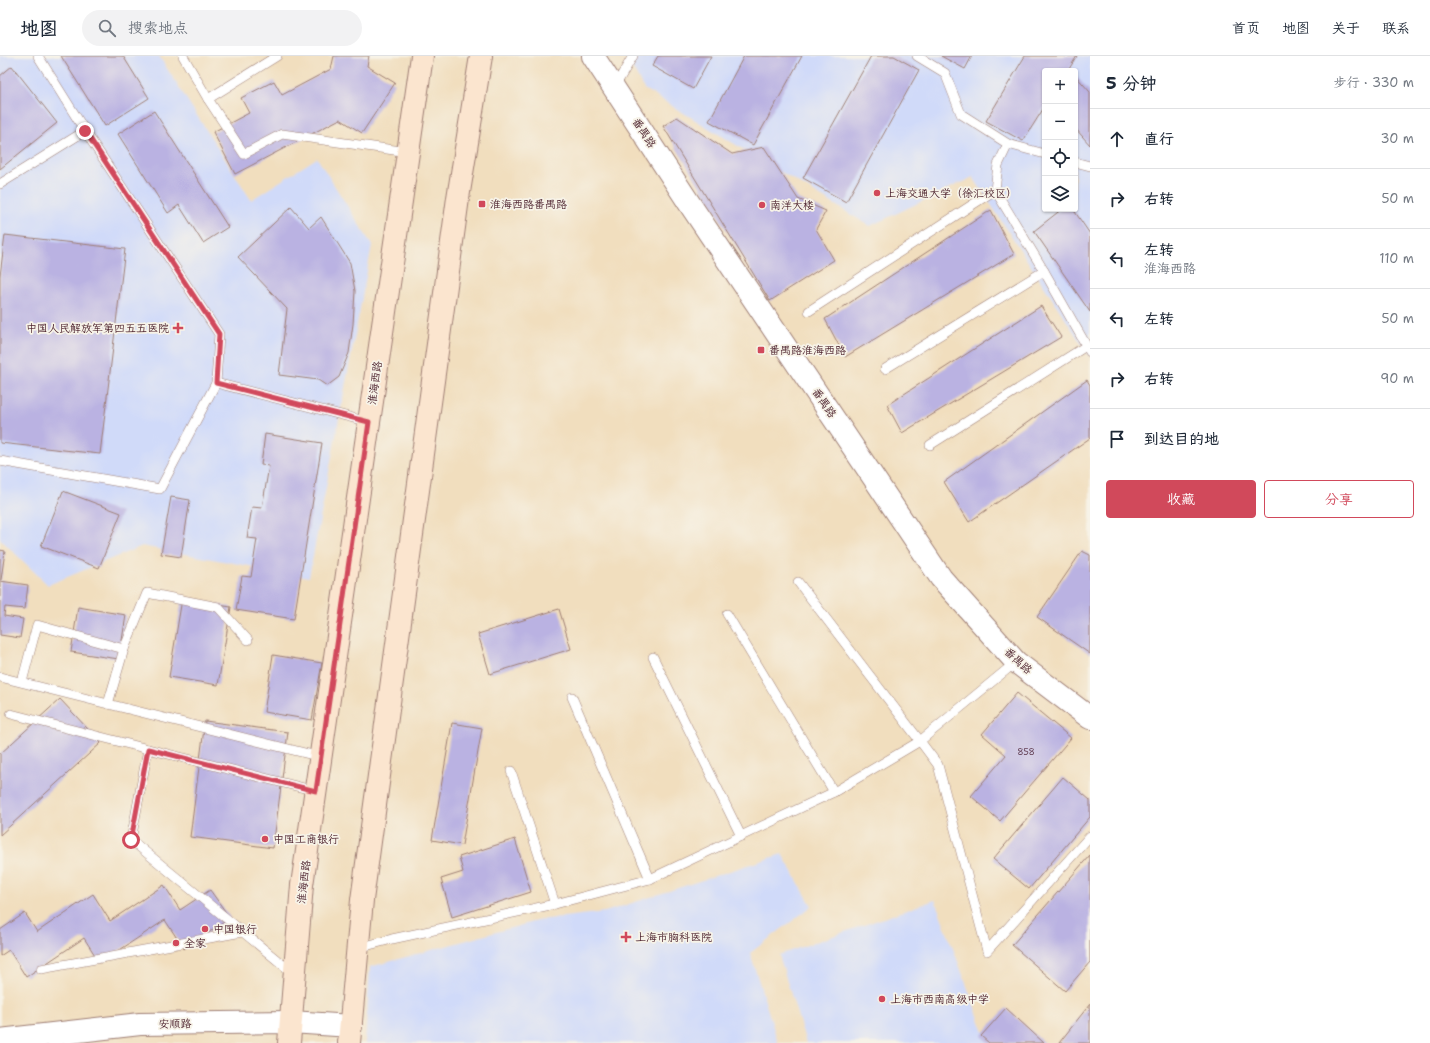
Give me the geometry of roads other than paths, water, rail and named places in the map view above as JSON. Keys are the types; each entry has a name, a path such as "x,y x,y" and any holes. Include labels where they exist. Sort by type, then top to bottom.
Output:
{"main road":[{"name":"淮海西路","path":"289,1043 302,885 422,56"},
{"path":"350,1034 362,900 457,206 481,56"}],"street":[{"name":"番禺路","path":"594,56 698,216 941,578 1016,662 1090,718"},
{"name":"安顺路","path":"0,1040 140,1024 291,1022 350,1034"}],"lane":[{"path":"0,461 160,489 216,383 219,334 85,131 38,56"},
{"path":"183,56 208,99 244,154 282,134 408,152"},
{"path":"208,99 277,56"},
{"path":"614,88 633,56"},
{"path":"917,56 945,73 961,114 1008,144 1042,153"},
{"path":"0,184 85,131"},
{"path":"930,445 1088,349 1044,271 995,190 998,165 1008,144"},
{"path":"1078,163 1090,166"},
{"path":"809,311 995,190"},
{"path":"885,369 1044,271"},
{"path":"216,383 369,422"},
{"path":"798,582 938,765 987,951 1090,836"},
{"path":"108,704 124,649 147,593 218,607 248,640"},
{"path":"727,614 834,792"},
{"path":"22,682 37,625 124,649"},
{"path":"654,657 741,836"},
{"path":"358,948 392,939 555,904 650,879 834,792 920,741 1016,662"},
{"path":"0,677 321,757"},
{"path":"572,697 650,879"},
{"path":"11,714 316,791"},
{"path":"148,749 131,840 295,975"},
{"path":"512,771 555,904"},
{"path":"41,969 242,932"}],"place":[{"name":"上海交通大学（徐汇校区）","path":"877,193"},
{"name":"淮海西路番禺路","path":"482,204"},
{"name":"南洋大楼","path":"762,205"},
{"name":"中国人民解放军第四五五医院","path":"178,328"},
{"name":"番禺路淮海西路","path":"761,350"},
{"name":"中国工商银行","path":"265,839"},
{"name":"中国银行","path":"205,929"},
{"name":"上海市胸科医院","path":"626,937"},
{"name":"全家","path":"176,943"},
{"name":"上海市西南高级中学","path":"882,999"}]}
